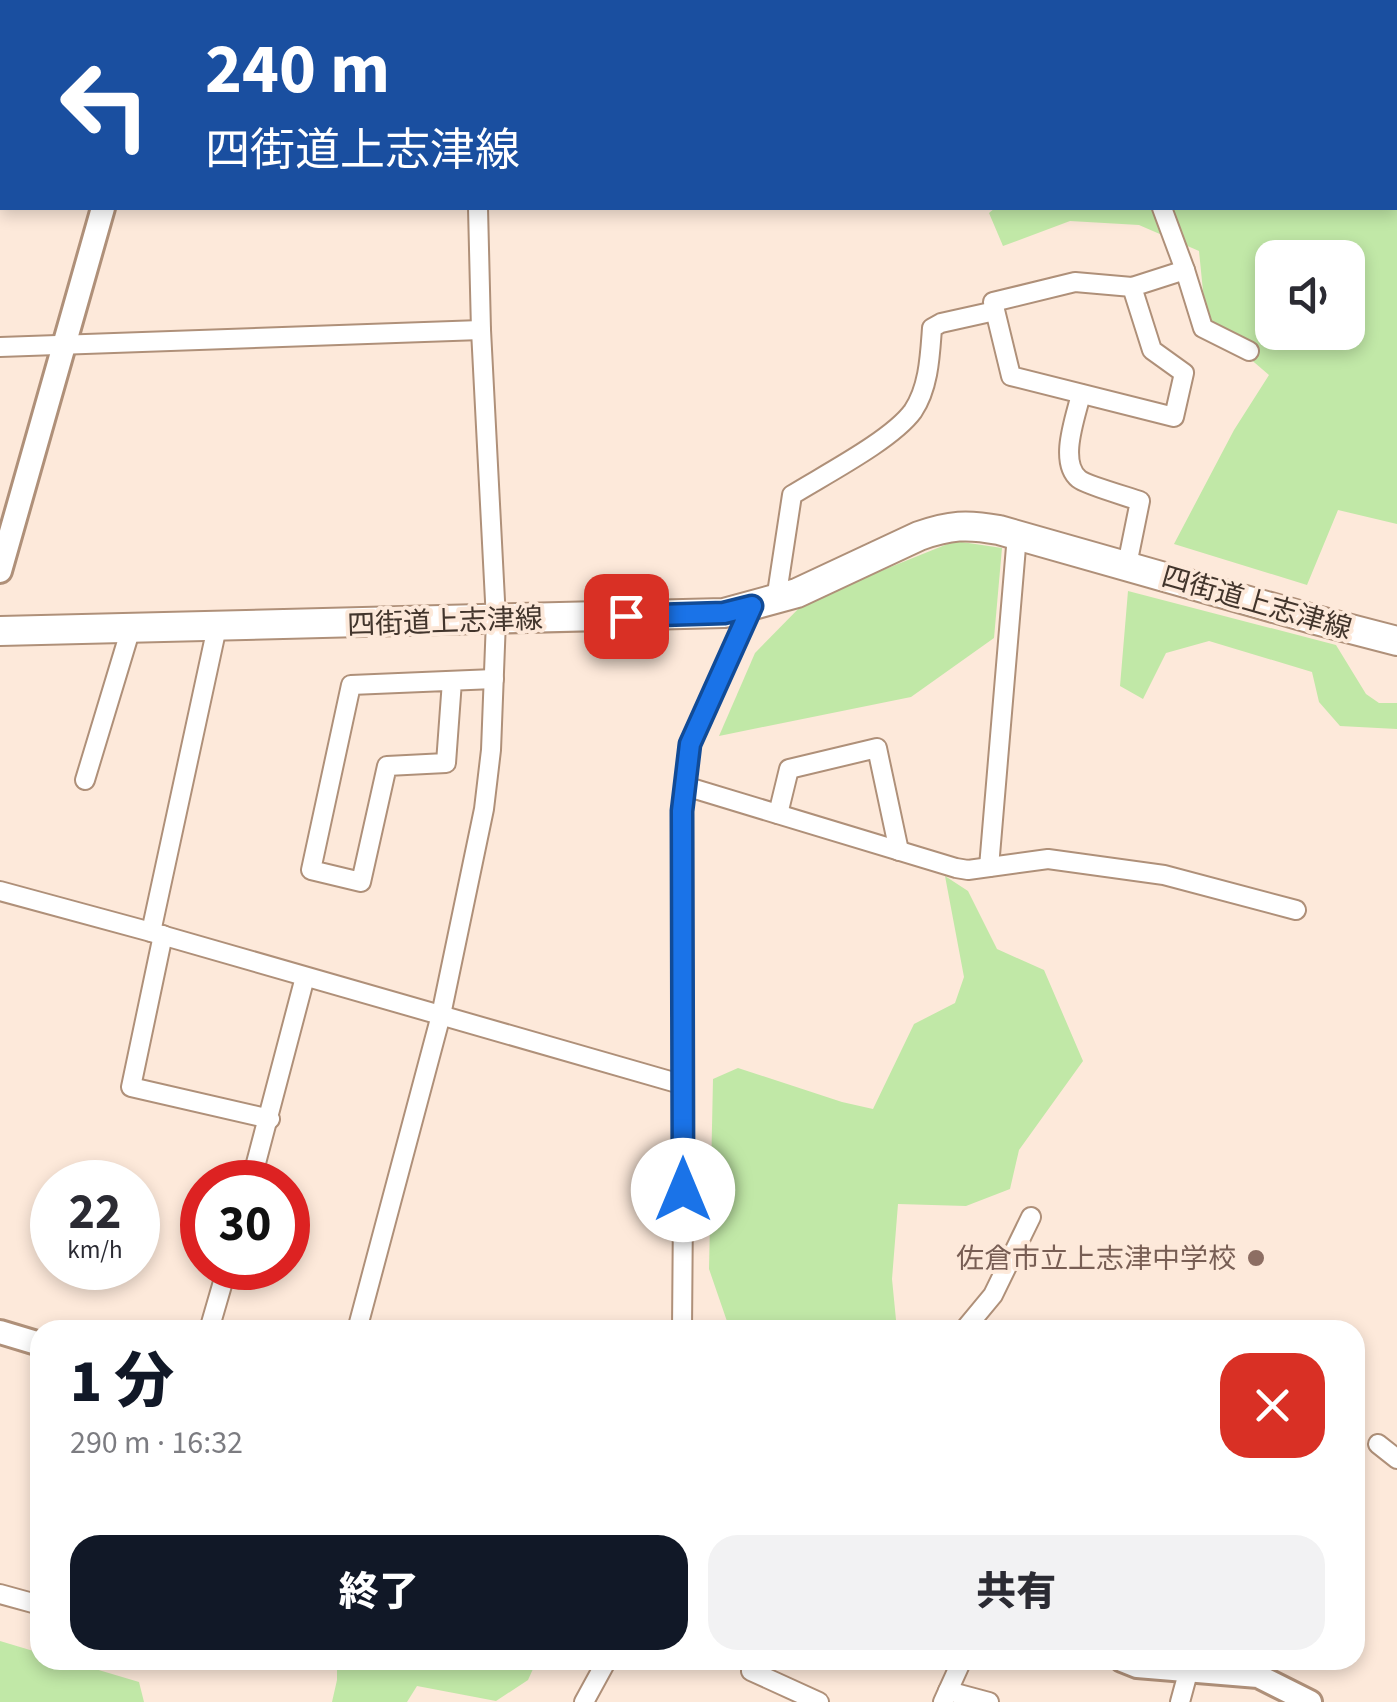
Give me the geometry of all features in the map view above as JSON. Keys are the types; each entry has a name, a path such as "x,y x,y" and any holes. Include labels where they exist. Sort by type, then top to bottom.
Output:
{"main road":[{"name":"四街道上志津線","path":"0,631 724,613 798,593 919,536 966,524 1397,640"}],"street":[{"path":"0,571 102,210"},
{"path":"359,1320 440,1015 484,809 492,750 496,620 478,210"},
{"path":"1163,210 1203,328 1249,350"},
{"path":"1132,288 1152,350 1184,373 1174,417 1011,376 993,302 1075,282 1132,288 1185,270"},
{"path":"682,1320 682,811 690,744 764,603 792,496 884,438 913,410 928,371 932,328 995,311"},
{"path":"0,346 482,330"},
{"path":"1081,394 1068,447 1070,465 1079,479 1140,502 1127,565"},
{"path":"989,867 1017,535"},
{"path":"216,627 131,1087 270,1118"},
{"path":"85,780 132,628"},
{"path":"452,681 446,763 387,766 361,882 311,870 351,684 494,679"},
{"path":"778,814 789,768 876,748 900,851"},
{"path":"684,786 956,868 968,870 1048,859 1164,875 1296,910"},
{"path":"0,891 684,1085"},
{"path":"258,1160 305,977"},
{"path":"972,1320 993,1295 1031,1217"},
{"path":"212,1320 221,1290"},
{"path":"0,1332 30,1341"},
{"path":"1378,1444 1397,1460"},
{"path":"0,1594 30,1602"},
{"path":"584,1702 602,1670"},
{"path":"957,1670 945,1697 988,1702"},
{"path":"1180,1702 1188,1670"},
{"path":"1198,1670 1258,1676 1310,1702"},
{"path":"751,1671 819,1702"}],"green space":[{"path":"993,210 1397,210 1397,524 1338,510 1307,585 1174,544 1234,430 1269,375 1206,321 1199,251 1139,225 1070,221 1003,246 989,213"},
{"path":"955,541 1002,548 994,638 911,697 719,736 755,653 806,601"},
{"path":"1128,591 1336,645 1366,694 1379,703 1397,703 1397,729 1340,726 1319,702 1312,672 1209,641 1166,653 1143,699 1120,686"},
{"path":"945,876 968,891 997,949 1044,970 1083,1061 1019,1150 1010,1189 966,1206 898,1204 892,1279 896,1320 727,1320 709,1269 713,1079 738,1068 873,1109 914,1024 955,1003 964,977"},
{"path":"0,1641 30,1650 30,1670 99,1670 139,1682 144,1702 0,1702"},
{"path":"337,1670 532,1670 528,1680 496,1701 417,1686 407,1702 332,1702"}],"place":[{"name":"佐倉市立上志津中学校","path":"1256,1258"}],"route":[{"path":"626,616 724,613 752,606 690,744 684,786 683,1190"}]}
